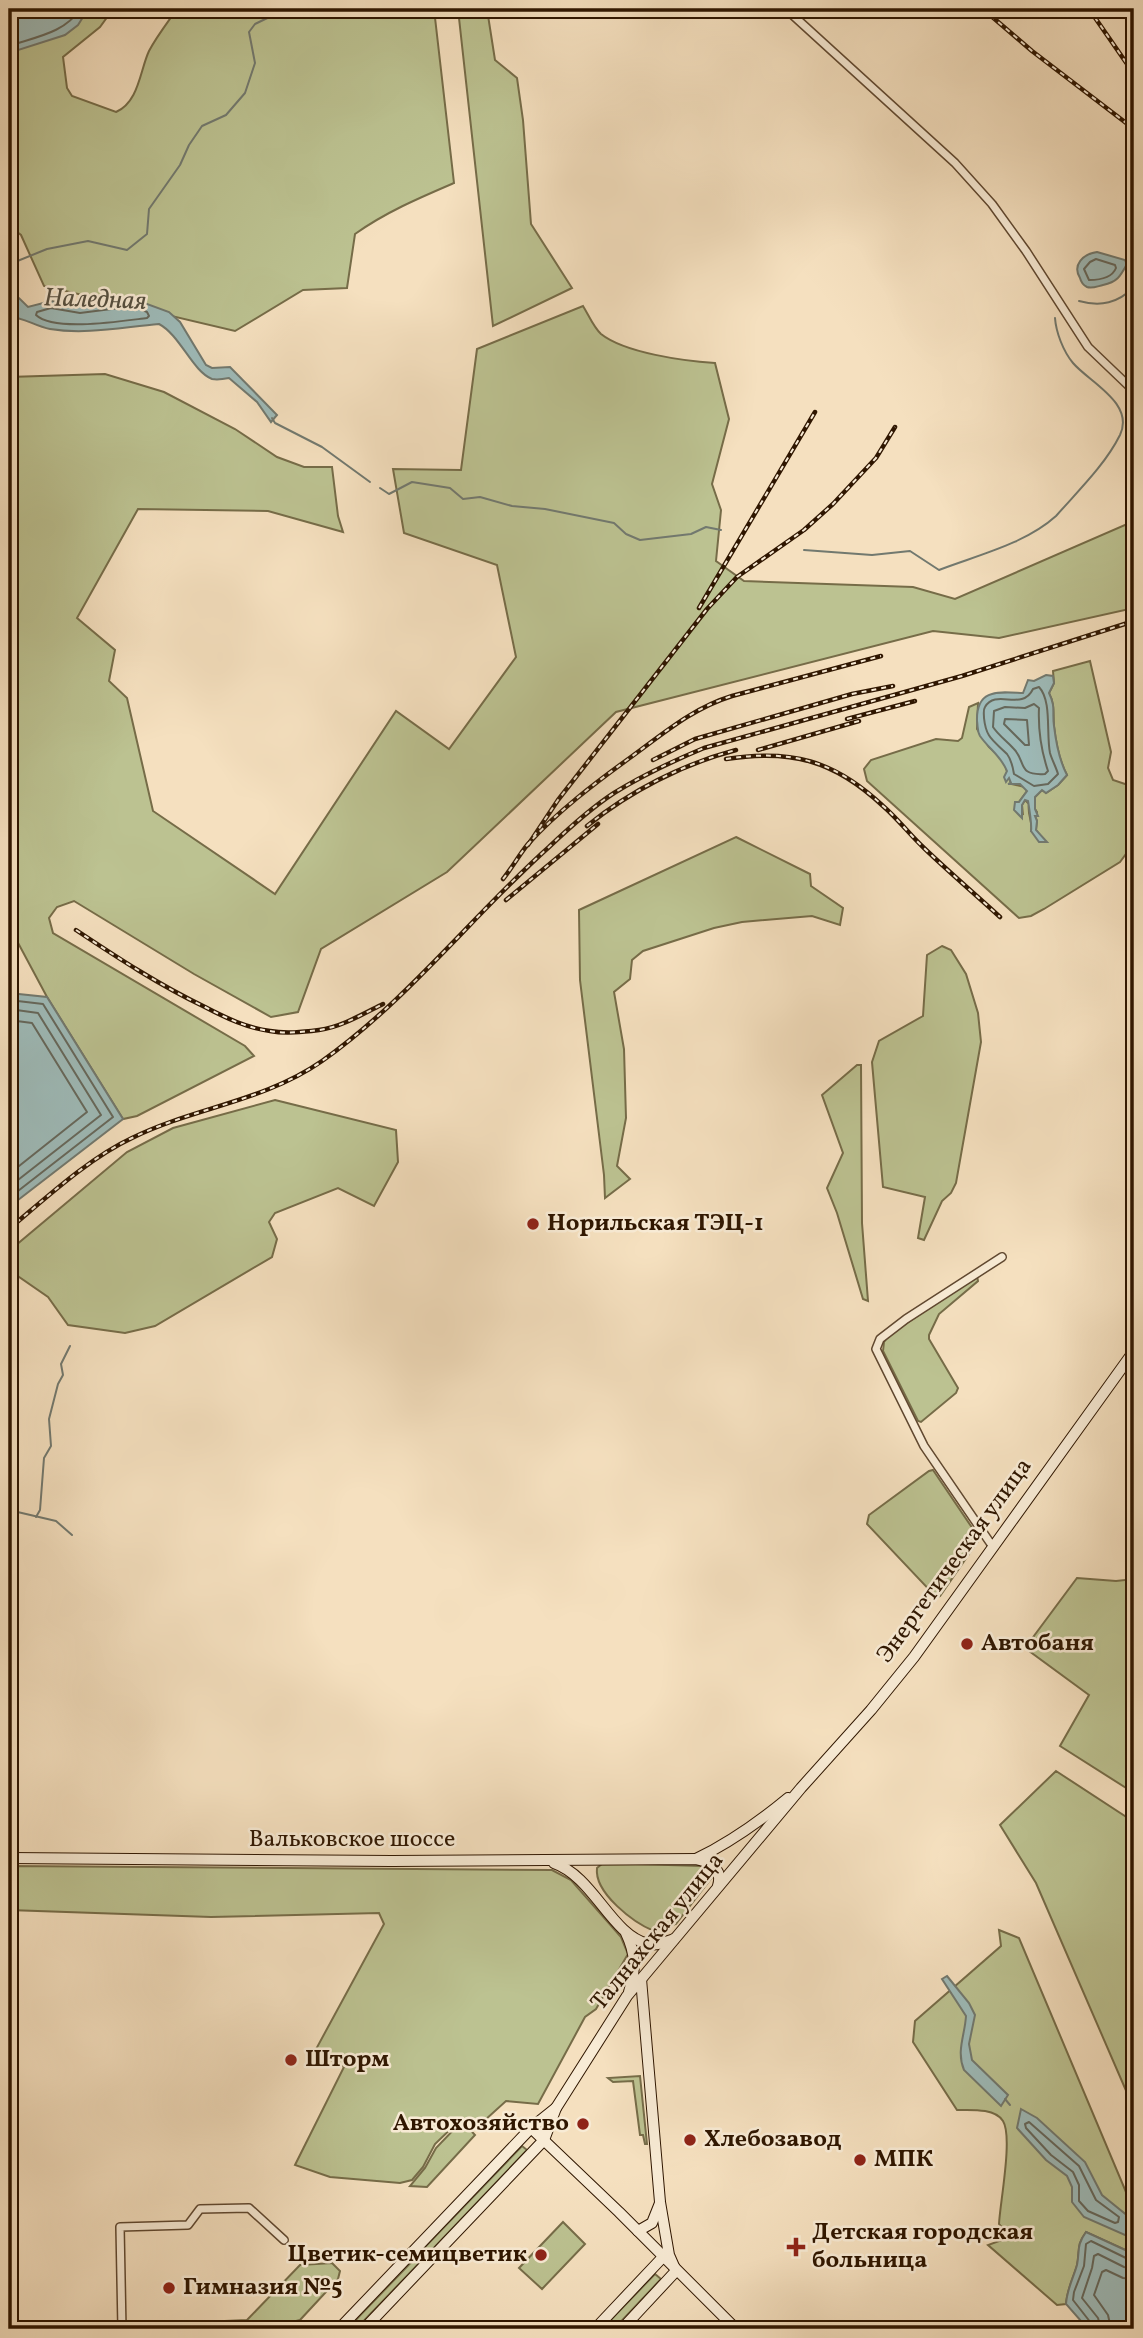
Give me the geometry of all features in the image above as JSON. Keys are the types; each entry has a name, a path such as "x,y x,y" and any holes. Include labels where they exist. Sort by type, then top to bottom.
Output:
{"main road":[{"name":"Энергетическая улица","path":"801,1787 886,1693 914,1657 1134,1351"},
{"name":"Вальковское шоссе","path":"695,1859 725,1845 751,1828 801,1787"},
{"name":"Талнахская улица","path":"364,2329 544,2140 556,2108 627,1996 801,1787"},
{"name":"Вальковское шоссе","path":"9,1858 551,1861 695,1859 714,1866 720,1875 721,1883"},
{"path":"584,1879 588,1866 597,1860"},
{"path":"551,1861 584,1879 601,1904 625,1931 632,1945 635,1962 627,1996"},
{"path":"625,1931 646,1943 663,1943 675,1939"},
{"path":"641,1979 660,2202 669,2255 676,2272"},
{"name":"Талнахская улица","path":"339,2329 531,2128 556,2108"},
{"path":"531,2128 736,2329"},
{"path":"638,2231 652,2223 660,2202"},
{"path":"594,2329 663,2257"},
{"path":"622,2329 676,2272"}],"street":[{"path":"786,9 955,163 992,204 1020,242 1088,347 1134,391"},
{"path":"993,1547 924,1446 876,1349 885,1334 1002,1257"},
{"path":"122,2329 120,2227 188,2225 200,2209 249,2208 284,2240"}],"green space":[{"path":"9,9 113,9 100,27 63,57 67,88 72,96 116,112 130,101 149,51 177,9 434,9 454,183 391,212 355,234 347,288 303,290 235,331 44,286 21,235 9,226"},
{"path":"472,9 487,9 495,60 517,78 531,224 572,288 493,326 459,18"},
{"path":"583,306 601,334 612,341 639,351 715,363 729,419 712,484 721,510 716,561 744,581 913,587 955,599 1134,521 1134,608 999,638 933,631 616,712 447,872 321,949 298,1012 271,1017 74,901 57,907 49,918 53,933 245,1046 254,1056 137,1116 123,1119 47,997 9,926 9,377 105,374 164,392 235,429 277,457 304,467 332,467 338,516 343,532 268,511 138,509 77,618 115,650 109,681 127,698 153,811 275,894 396,711 449,749 516,657 497,565 404,533 393,469 461,470 477,349"},
{"path":"1090,661 1111,752 1108,768 1113,780 1134,787 1134,843 1120,862 1044,909 1031,916 1019,918 867,781 864,769 871,760 936,739 958,741 962,738 969,707 978,703 977,729 989,747 1003,759 1011,784 1025,787 1027,791 1019,802 1023,815 1022,805 1025,800 1029,804 1031,831 1043,839 1036,830 1035,797 1042,790 1046,793 1058,785 1067,775 1058,751 1053,705 1049,693 1054,683 1053,671"},
{"path":"736,837 810,874 811,886 843,908 840,925 812,916 742,922 714,928 643,951 632,960 630,979 614,992 624,1049 626,1118 617,1166 630,1179 605,1198 580,980 579,910"},
{"path":"942,946 951,950 966,974 978,1013 981,1042 956,1183 951,1193 942,1201 924,1240 918,1238 925,1197 883,1187 872,1062 879,1041 923,1016 927,955"},
{"path":"857,1065 861,1065 862,1223 868,1301 863,1299 827,1188 843,1153 822,1095"},
{"path":"275,1100 396,1130 398,1162 374,1206 338,1188 275,1213 269,1222 277,1239 272,1257 155,1326 125,1333 68,1325 48,1297 9,1270 9,1251 127,1152 173,1128"},
{"path":"977,1276 978,1281 939,1314 929,1335 958,1388 956,1393 921,1422 918,1421 883,1351 884,1342 889,1335"},
{"path":"933,1470 977,1535 978,1541 940,1596 936,1597 867,1524 869,1515"},
{"path":"1077,1578 1116,1581 1134,1579 1134,1793 1060,1746 1089,1695 1025,1648"},
{"path":"1056,1771 1134,1822 1134,2109 1036,1883 1000,1825"},
{"path":"603,1863 701,1866 712,1872 713,1876 676,1924 654,1931 626,1914 608,1897 598,1878 597,1868"},
{"path":"9,1866 552,1870 571,1880 621,1937 628,1954 596,2009 585,2017 538,2104 506,2101 474,2130 464,2123 475,2135 427,2187 410,2186 425,2168 436,2148 460,2120 435,2144 423,2167 412,2180 400,2183 330,2177 295,2165 344,2067 315,2051 384,1924 379,1913 211,1917 9,1910"},
{"path":"999,1930 1019,1938 1134,2211 1134,2254 1086,2232 1080,2245 1066,2304 1057,2305 988,2245 1010,2237 999,2224 1007,2141 1003,2121 989,2112 957,2110 913,2042 915,2021 1001,1946"},
{"path":"640,2076 647,2144 643,2135 640,2135 633,2081 613,2082 608,2078"},
{"path":"522,2146 527,2150 429,2253 424,2248"},
{"name":"Цветик-семицветик","path":"563,2222 585,2244 542,2289 519,2268"},
{"path":"422,2251 426,2256 356,2329 347,2329"},
{"path":"332,2263 340,2271 338,2279 300,2320 276,2326 273,2323 267,2329 219,2329 225,2321 247,2320 300,2265"},
{"path":"655,2274 661,2279 614,2329 602,2329"}],"water":[{"path":"9,9 88,9 78,25 65,35 9,53"},
{"path":"1097,252 1125,260 1127,264 1115,280 1089,288 1081,281 1077,269 1083,258"},
{"path":"9,294 19,298 28,307 51,301 80,306 139,301 169,312 180,322 206,365 212,368 230,367 277,415 271,422 257,402 229,378 212,379 205,375 167,329 159,324 91,331 50,329 9,317"},
{"path":"1046,675 1053,676 1054,683 1049,693 1058,751 1067,775 1058,785 1046,793 1042,790 1035,797 1038,816 1035,816 1036,830 1047,842 1039,842 1031,831 1028,801 1025,800 1022,805 1022,818 1014,810 1015,802 1019,802 1027,791 1020,784 1008,784 1011,783 1009,778 1006,782 1004,777 1007,771 1002,761 980,736 977,721 980,703 985,697 998,693 1023,693 1028,680 1034,681"},
{"path":"9,993 47,997 123,1119 9,1207"},
{"path":"947,1976 969,2003 975,2015 969,2044 972,2060 1008,2095 1001,2106 964,2070 961,2050 966,2016 942,1979"},
{"path":"1021,2109 1037,2118 1085,2162 1102,2195 1134,2221 1134,2239 1084,2217 1072,2202 1072,2187 1067,2176 1046,2160 1017,2128"},
{"path":"1086,2232 1134,2254 1134,2329 1088,2329 1066,2304 1080,2245"}],"waterway":[{"path":"9,274 15,262 47,249 88,241 127,250 147,234 149,209 180,165 202,126 226,115 245,93 255,63 249,32 255,24 286,9"},
{"name":"Наледная","path":"1079,301 1095,304 1109,302 1122,297 1134,287"},
{"name":"Наледная","path":"804,550 872,555 910,551 939,570 1016,541 1044,526 1056,516 1107,457 1120,435 1123,423 1116,403 1069,358 1055,318"},
{"name":"Наледная","path":"272,418 275,423 322,447 370,482"},
{"name":"Наледная","path":"380,488 389,494 412,482 450,488 463,499 480,497 512,506 545,509 614,523 626,534 640,540 691,534 706,527 721,530"},
{"path":"36,1517 40,1510 44,1458 51,1446 49,1419 63,1375 61,1364 70,1346"},
{"path":"9,1510 56,1521 72,1535"},
{"path":"1005,2099 1010,2105"}],"railway":[{"path":"983,9 1032,51 1134,129"},
{"path":"1089,9 1134,74"},
{"path":"699,608 815,412"},
{"path":"528,845 558,800 707,609 737,577 804,530 833,504 876,458 895,427"},
{"path":"9,1229 68,1179 116,1146 156,1127 276,1086 322,1061 383,1012 572,826 605,799 636,780 704,748 962,676 1134,621"},
{"path":"503,879 528,844 564,809 590,787 692,714 732,696 881,656"},
{"path":"653,760 695,739 852,694 893,686"},
{"path":"847,719 915,701"},
{"path":"758,750 859,721"},
{"path":"587,826 621,801 658,780 696,763 736,750"},
{"path":"726,759 749,756 791,757 829,768 847,778 883,806 924,848 1000,917"},
{"path":"506,900 598,824"},
{"path":"76,930 171,990 229,1019 261,1030 288,1033 327,1028 352,1020 383,1004"}],"place":[{"name":"Норильская ТЭЦ-1","path":"533,1224"},
{"name":"Автобаня","path":"967,1644"},
{"name":"Шторм","path":"291,2060"},
{"name":"Автохозяйство","path":"583,2124"},
{"name":"Хлебозавод","path":"690,2140"},
{"name":"МПК","path":"860,2160"},
{"name":"Детская городская больница","path":"796,2247"},
{"name":"Цветик-семицветик","path":"541,2255"},
{"name":"Гимназия №5","path":"169,2288"}]}
